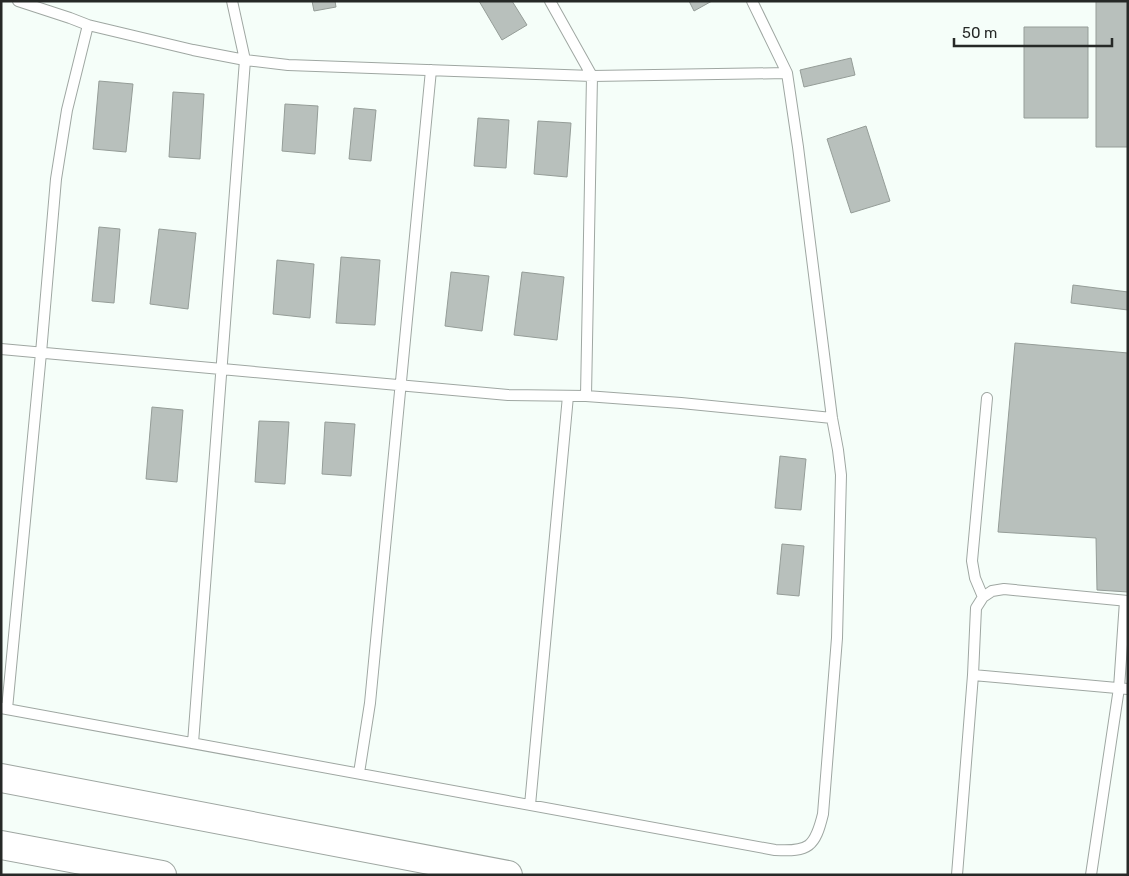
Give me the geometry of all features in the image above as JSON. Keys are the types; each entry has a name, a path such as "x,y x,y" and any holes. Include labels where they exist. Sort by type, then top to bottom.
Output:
{"main road":[{"path":"1,778 508,875"},
{"path":"1,845 162,875"}],"lane":[{"path":"18,1 50,6 88,25 193,50 245,60 288,65 592,76 787,73"},
{"path":"193,743 245,60 232,1"},
{"path":"550,1 592,76 586,396"},
{"path":"88,25 67,110 56,179 41,353 4,708 775,850 792,851 803,849 812,842 819,830 823,814 837,638 841,475 787,73 752,1"},
{"path":"359,773 370,703 431,70"},
{"path":"1,349 508,395 586,396 832,418"},
{"path":"530,805 568,396"},
{"path":"982,597 975,578 972,560 987,398"},
{"path":"957,875 973,675 976,608 982,597 992,591 1004,589 1126,601 1123,688 1092,875"},
{"path":"973,675 1123,688"}],"building":[{"path":"312,1 335,1 336,7 314,11"},
{"path":"479,1 512,1 527,25 502,40"},
{"path":"689,1 712,1 694,11"},
{"path":"1096,1 1128,1 1128,147 1096,147"},
{"path":"1024,27 1088,27 1088,118 1024,118"},
{"path":"851,58 855,75 804,87 800,70"},
{"path":"99,81 133,84 126,152 93,149"},
{"path":"173,92 204,94 200,159 169,157"},
{"path":"285,104 318,106 315,154 282,151"},
{"path":"354,108 376,110 371,161 349,159"},
{"path":"478,118 509,120 506,168 474,166"},
{"path":"538,121 571,123 567,177 534,174"},
{"path":"866,126 890,201 851,213 827,139"},
{"path":"99,227 120,229 114,303 92,301"},
{"path":"159,229 196,233 188,309 150,304"},
{"path":"341,257 380,260 375,325 336,323"},
{"path":"277,260 314,264 310,318 273,314"},
{"path":"451,272 489,276 482,331 445,326"},
{"path":"522,272 564,277 557,340 514,335"},
{"path":"1073,285 1128,292 1128,310 1071,303"},
{"path":"1015,343 1128,353 1128,592 1097,590 1096,538 998,532"},
{"path":"152,407 183,410 177,482 146,479"},
{"path":"259,421 289,422 285,484 255,482"},
{"path":"325,422 355,424 351,476 322,474"},
{"path":"780,456 806,459 801,510 775,508"},
{"path":"782,544 804,546 799,596 777,594"}]}
